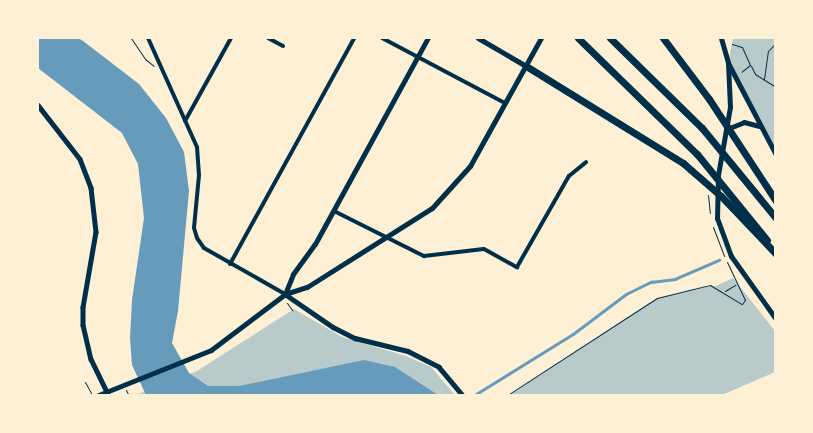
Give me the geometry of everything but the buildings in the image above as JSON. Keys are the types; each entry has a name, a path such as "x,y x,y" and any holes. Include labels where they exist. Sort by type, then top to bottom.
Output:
{"highway":[{"path":"578,38 697,154 733,196 776,253"},
{"path":"610,38 702,128 776,218"},
{"path":"663,38 709,99 776,201"},
{"path":"526,66 659,146 696,173 776,253"}],"main road":[{"path":"285,294 293,274 334,211 428,38"},
{"path":"478,38 526,66"},
{"path":"94,396 108,393 133,381 186,362 220,345 285,294 307,287 432,208 453,188 479,152 541,38"},
{"path":"721,38 728,63 727,129 716,192 720,230 740,271 776,318"},
{"path":"728,63 737,74 759,126 776,155"},
{"path":"727,129 744,122 759,126"}],"street":[{"path":"148,38 197,147 199,175 194,228 197,238 204,248 285,294 333,327 425,359 439,367 463,396"},
{"path":"185,121 231,38"},
{"path":"268,38 284,46"},
{"path":"230,264 354,38"},
{"path":"382,38 505,103"},
{"path":"38,105 80,159 91,188 96,232 83,307 83,325 91,359 108,393"},
{"path":"334,211 384,239 424,256 484,249 518,267 569,176 586,162"}],"path":[{"path":"131,38 145,59 160,66"},
{"path":"764,80 768,50 776,43"},
{"path":"732,44 742,47 755,74 776,87"},
{"path":"737,74 750,65"},
{"path":"707,192 711,217"},
{"path":"506,396 657,298 710,284 725,291 742,304 745,300 736,284 712,224"},
{"path":"725,291 736,284"},
{"path":"85,382 94,396"}],"shaded area":[{"path":"733,38 775,38 775,152 728,63"},
{"path":"733,278 775,331 775,372 722,395 506,396 657,298 704,286 716,286"},
{"path":"294,309 342,337 406,356 431,367 455,395 133,396 197,371"}],"water":[{"path":"38,38 78,38 139,84 166,118 184,152 189,191 178,311 172,343 189,373 208,386 239,386 364,360 395,367 438,395 146,395 132,365 130,338 132,300 144,218 138,164 122,133 38,68"}],"waterway":[{"path":"473,396 573,334 626,294 651,282 675,279 719,260"}]}
